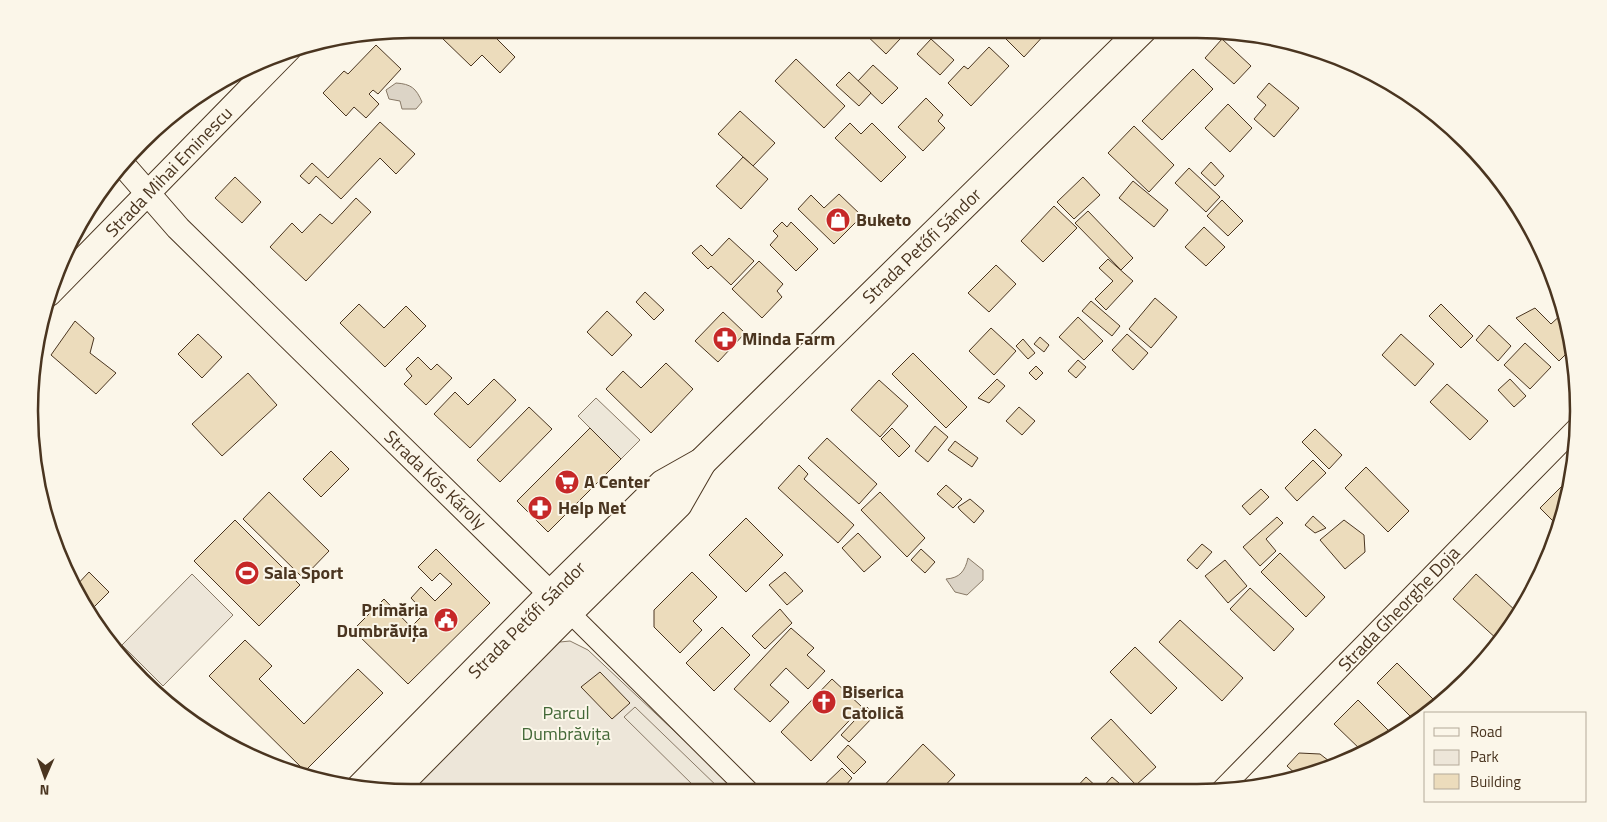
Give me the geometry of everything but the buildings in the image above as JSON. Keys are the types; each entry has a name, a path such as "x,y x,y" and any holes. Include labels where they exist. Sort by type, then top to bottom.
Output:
{"main road":[{"name":"Strada Petőfi Sándor","path":"367,782 560,603 678,504 702,462 1134,38"},
{"name":"Strada Petőfi Sándor","path":"398,784 560,603"}],"street":[{"name":"Strada Mihai Eminescu","path":"60,283 275,63"},
{"name":"Strada Kós Károly","path":"127,169 185,235 742,784"},
{"name":"Strada Gheorghe Doja","path":"1228,783 1569,435"}],"green space":[{"path":"192,574 233,615 163,686 122,645"},
{"name":"Parcul Dumbrăvița","path":"570,641 588,650 731,784 409,784 550,643"}],"shaded area":[{"path":"396,83 406,84 418,93 422,102 416,109 402,109 400,101 389,99 386,90"},
{"path":"596,398 640,440 621,459 578,416"},
{"path":"968,558 983,570 983,580 967,595 955,592 946,579 961,573"},
{"path":"635,707 715,784 692,784 624,717"}],"place":[{"name":"Buketo","path":"838,220"},
{"name":"Minda Farm","path":"725,339"},
{"name":"A Center","path":"567,482"},
{"name":"Help Net","path":"540,508"},
{"name":"Sala Sport","path":"247,573"},
{"name":"Primăria Dumbrăvița","path":"446,620"},
{"name":"Biserica Catolică","path":"824,702"}]}
